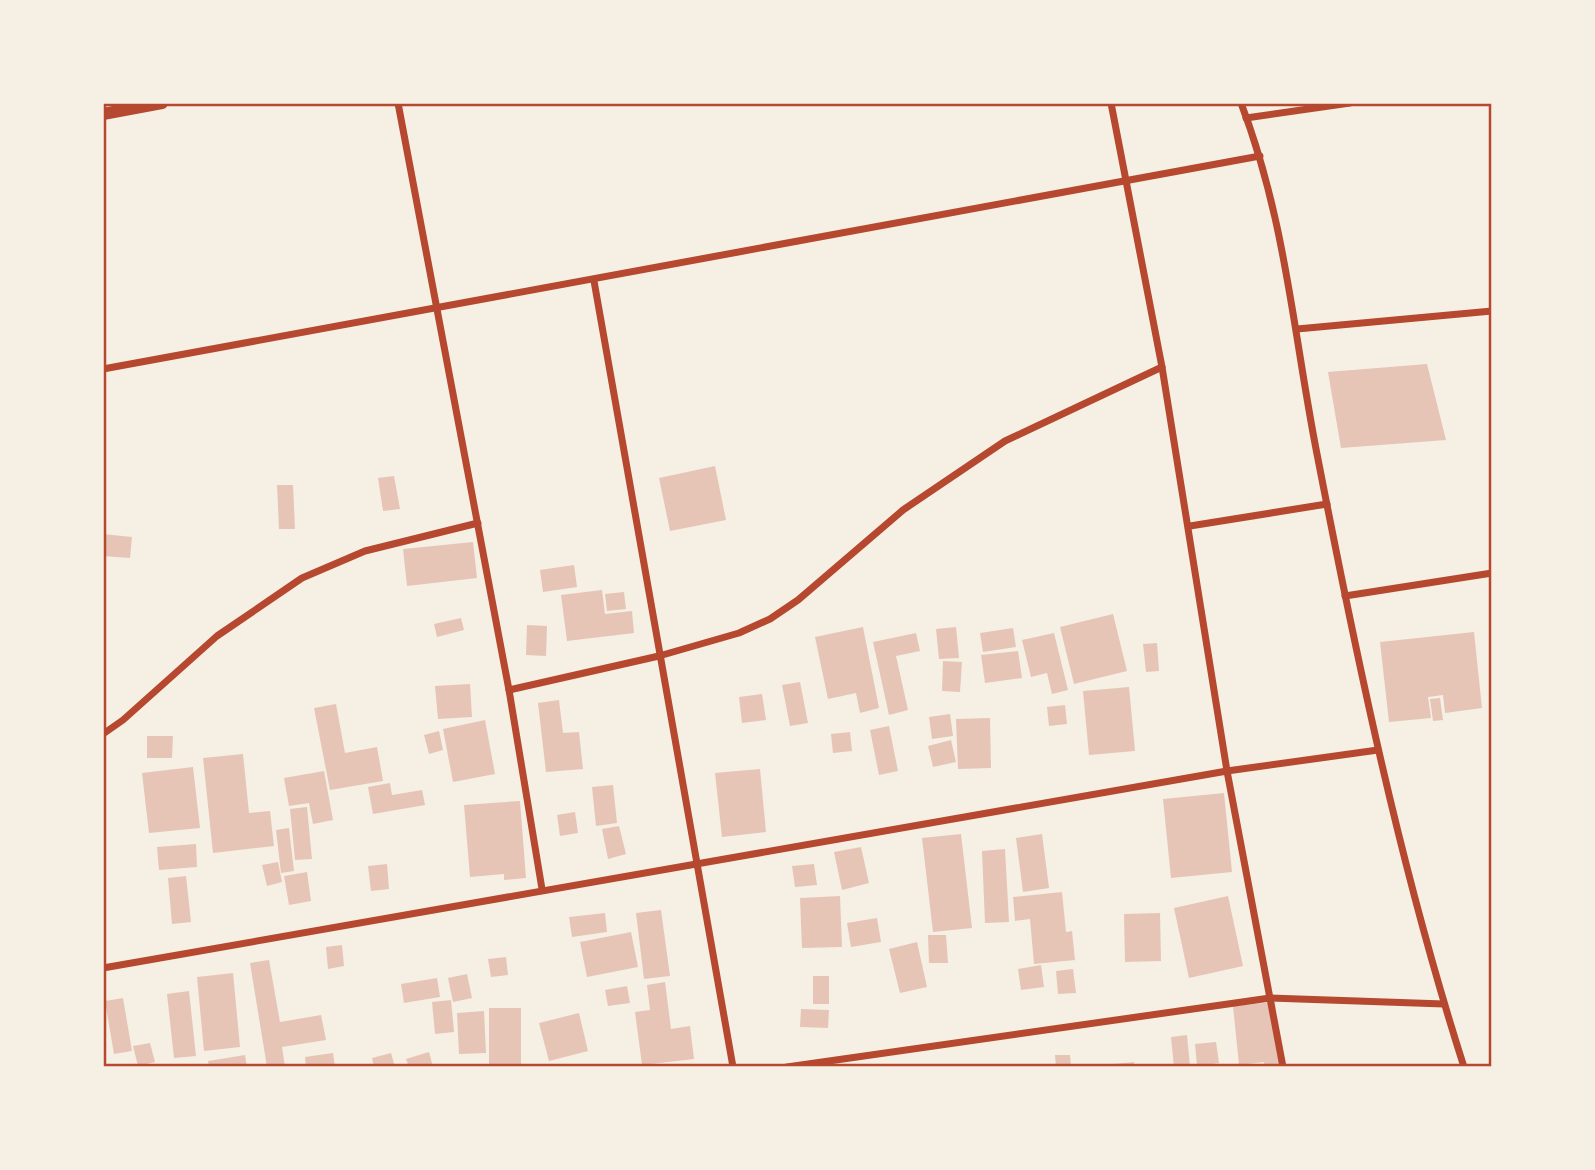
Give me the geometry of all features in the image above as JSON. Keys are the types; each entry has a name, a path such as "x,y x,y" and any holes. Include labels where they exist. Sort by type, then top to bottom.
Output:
{"street":[{"path":"103,114 162,103"},
{"path":"398,103 509,690 542,889"},
{"path":"1111,103 1162,367 1190,526 1227,771 1283,1067"},
{"path":"1241,103 1260,156 1279,226 1327,504 1378,750 1444,1004 1464,1067"},
{"path":"1246,118 1350,103"},
{"path":"103,369 594,281 1260,156"},
{"path":"594,281 733,1067"},
{"path":"1297,329 1492,311"},
{"path":"509,690 659,656 739,633 770,619 798,600 903,510 1005,441 1162,367"},
{"path":"1190,526 1327,504"},
{"path":"103,734 124,720 217,636 302,578 365,551 478,523"},
{"path":"1345,596 1491,573"},
{"path":"103,968 1227,771 1378,750"},
{"path":"788,1067 1270,998 1444,1004"}],"building":[{"path":"1427,364 1446,440 1341,448 1328,372"},
{"path":"715,466 726,520 670,531 659,478"},
{"path":"394,476 400,509 383,511 378,478"},
{"path":"277,485 293,485 295,529 279,529"},
{"path":"103,534 132,537 130,558 103,556"},
{"path":"473,542 477,578 407,586 403,549"},
{"path":"574,565 577,587 543,592 540,570"},
{"path":"602,590 605,614 632,611 634,633 567,641 561,595"},
{"path":"624,592 626,609 607,611 605,594"},
{"path":"1113,614 1127,671 1074,684 1060,627"},
{"path":"461,618 464,630 437,637 434,624"},
{"path":"527,625 547,626 546,656 526,655"},
{"path":"863,627 879,708 860,713 856,693 828,699 815,637"},
{"path":"956,627 959,658 939,659 936,629"},
{"path":"1013,628 1016,647 983,652 980,633"},
{"path":"1474,632 1482,708 1445,713 1443,695 1428,697 1431,718 1389,722 1380,642"},
{"path":"916,633 920,651 896,656 908,710 889,715 873,642"},
{"path":"1054,633 1068,690 1052,694 1047,673 1031,677 1022,640"},
{"path":"1157,643 1159,671 1146,672 1143,644"},
{"path":"1018,651 1022,678 985,683 981,655"},
{"path":"943,661 962,662 960,692 942,691"},
{"path":"800,682 808,723 790,726 782,685"},
{"path":"470,684 472,717 438,719 435,686"},
{"path":"1129,687 1135,751 1089,755 1083,691"},
{"path":"762,694 766,720 742,723 739,697"},
{"path":"1440,698 1443,720 1433,721 1430,699"},
{"path":"559,700 563,733 579,732 583,769 546,772 538,703"},
{"path":"336,704 345,753 377,747 383,781 330,790 314,708"},
{"path":"1065,705 1067,724 1049,726 1047,707"},
{"path":"950,714 953,736 932,739 929,717"},
{"path":"990,718 991,768 958,769 956,719"},
{"path":"485,720 495,774 453,782 443,729"},
{"path":"889,726 898,771 879,775 870,730"},
{"path":"439,731 443,750 429,754 424,735"},
{"path":"850,732 852,751 833,753 831,734"},
{"path":"147,736 173,736 172,758 147,758"},
{"path":"951,740 956,762 933,767 928,746"},
{"path":"243,754 249,813 270,811 274,846 213,853 203,758"},
{"path":"193,767 200,828 149,833 142,773"},
{"path":"760,769 766,832 722,837 715,773"},
{"path":"324,771 333,820 313,824 309,803 289,806 284,778"},
{"path":"390,783 392,795 422,790 425,805 373,814 368,787"},
{"path":"613,785 617,823 596,826 592,787"},
{"path":"1224,793 1232,872 1171,878 1163,799"},
{"path":"520,801 526,878 504,880 504,874 470,877 464,805"},
{"path":"307,807 312,859 295,860 290,809"},
{"path":"575,812 578,833 560,836 557,815"},
{"path":"619,826 626,854 608,859 602,829"},
{"path":"289,828 294,871 281,873 276,830"},
{"path":"961,834 972,928 933,932 922,838"},
{"path":"1042,834 1049,888 1023,892 1016,838"},
{"path":"196,844 197,867 159,870 157,847"},
{"path":"861,847 869,883 842,890 834,852"},
{"path":"1005,849 1009,922 985,923 982,851"},
{"path":"278,862 282,882 267,886 262,865"},
{"path":"387,864 389,889 371,891 368,866"},
{"path":"814,864 817,885 795,887 792,866"},
{"path":"307,872 311,901 289,905 284,876"},
{"path":"186,876 191,922 172,924 168,878"},
{"path":"1062,892 1066,932 1072,931 1075,960 1034,964 1030,919 1015,921 1013,897"},
{"path":"840,896 842,947 802,948 800,898"},
{"path":"1228,896 1243,966 1189,978 1174,908"},
{"path":"661,910 670,976 644,979 636,913"},
{"path":"605,913 607,932 572,937 569,917"},
{"path":"1160,913 1161,961 1125,962 1124,914"},
{"path":"877,918 881,942 851,947 847,923"},
{"path":"631,932 638,967 587,977 580,942"},
{"path":"928,935 946,935 948,963 929,963"},
{"path":"917,942 927,987 900,993 889,949"},
{"path":"342,945 344,966 328,969 326,947"},
{"path":"506,957 508,975 491,977 488,959"},
{"path":"269,960 280,1022 321,1015 326,1040 282,1047 285,1067 267,1067 250,963"},
{"path":"1041,965 1044,987 1021,990 1018,969"},
{"path":"1073,969 1076,993 1058,994 1056,971"},
{"path":"233,973 240,1047 204,1051 197,977"},
{"path":"467,974 472,998 453,1002 448,978"},
{"path":"813,976 829,976 829,1004 813,1004"},
{"path":"437,978 440,997 404,1003 401,984"},
{"path":"665,982 671,1029 690,1026 694,1059 642,1065 635,1012 650,1010 647,985"},
{"path":"627,986 630,1003 608,1006 605,990"},
{"path":"189,991 196,1056 174,1058 167,994"},
{"path":"123,998 132,1051 114,1054 105,1001"},
{"path":"451,1000 454,1032 435,1034 432,1002"},
{"path":"1275,1002 1280,1067 1265,1067 1264,1062 1239,1065 1233,1006"},
{"path":"489,1008 521,1008 521,1067 489,1067"},
{"path":"801,1009 829,1010 828,1028 800,1027"},
{"path":"484,1011 486,1053 459,1054 457,1013"},
{"path":"579,1013 588,1051 549,1061 539,1023"},
{"path":"1187,1035 1190,1067 1174,1067 1171,1037"},
{"path":"1216,1042 1219,1063 1197,1066 1195,1044"},
{"path":"150,1043 155,1062 138,1066 133,1046"},
{"path":"429,1052 433,1067 409,1067 406,1059"},
{"path":"333,1053 335,1067 306,1067 305,1057"},
{"path":"391,1053 395,1067 374,1067 372,1058"},
{"path":"245,1055 247,1067 209,1067 208,1061"},
{"path":"1055,1055 1070,1055 1071,1067 1056,1067"},
{"path":"1134,1062 1134,1067 1114,1067 1114,1064"}]}
